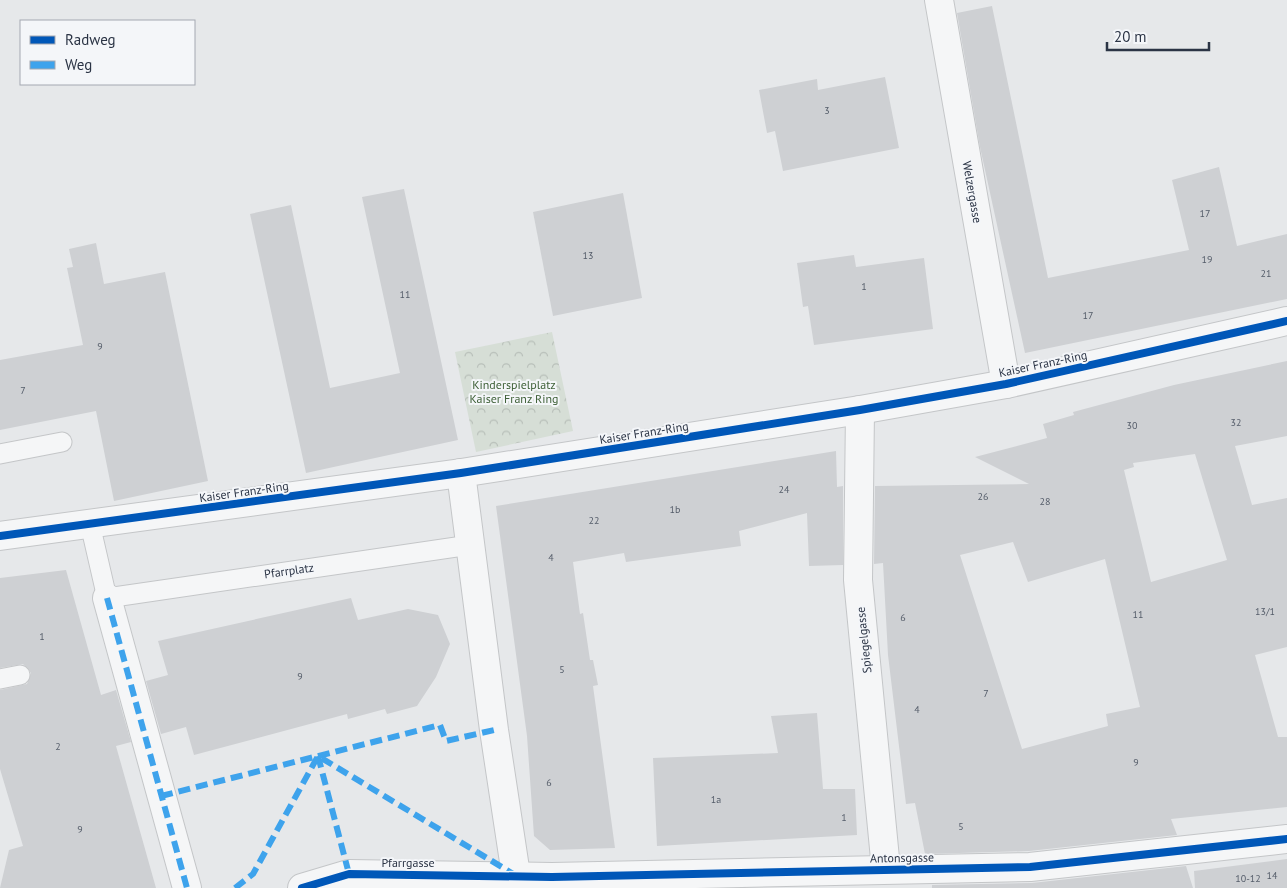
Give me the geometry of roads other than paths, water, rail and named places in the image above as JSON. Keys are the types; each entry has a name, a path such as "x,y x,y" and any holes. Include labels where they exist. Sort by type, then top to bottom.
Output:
{"street":[{"name":"Welzergasse","path":"938,0 1006,384"},
{"name":"Kaiser Franz-Ring","path":"0,536 461,473 860,410 1006,384 1287,321"},
{"name":"Spiegelgasse","path":"860,410 858,580 886,869"},
{"path":"461,473 517,882"},
{"path":"107,598 187,888"},
{"name":"Antonsgasse","path":"517,882 562,876 1030,867 1287,839"},
{"name":"Pfarrgasse","path":"302,888 349,874 517,882"}],"lane":[{"path":"0,454 62,442"},
{"path":"90,524 107,598"},
{"name":"Pfarrplatz","path":"107,598 470,545"},
{"path":"0,679 20,675"}],"park label":[{"name":"Kinderspielplatz Kaiser Franz Ring","path":"514,392"}]}
